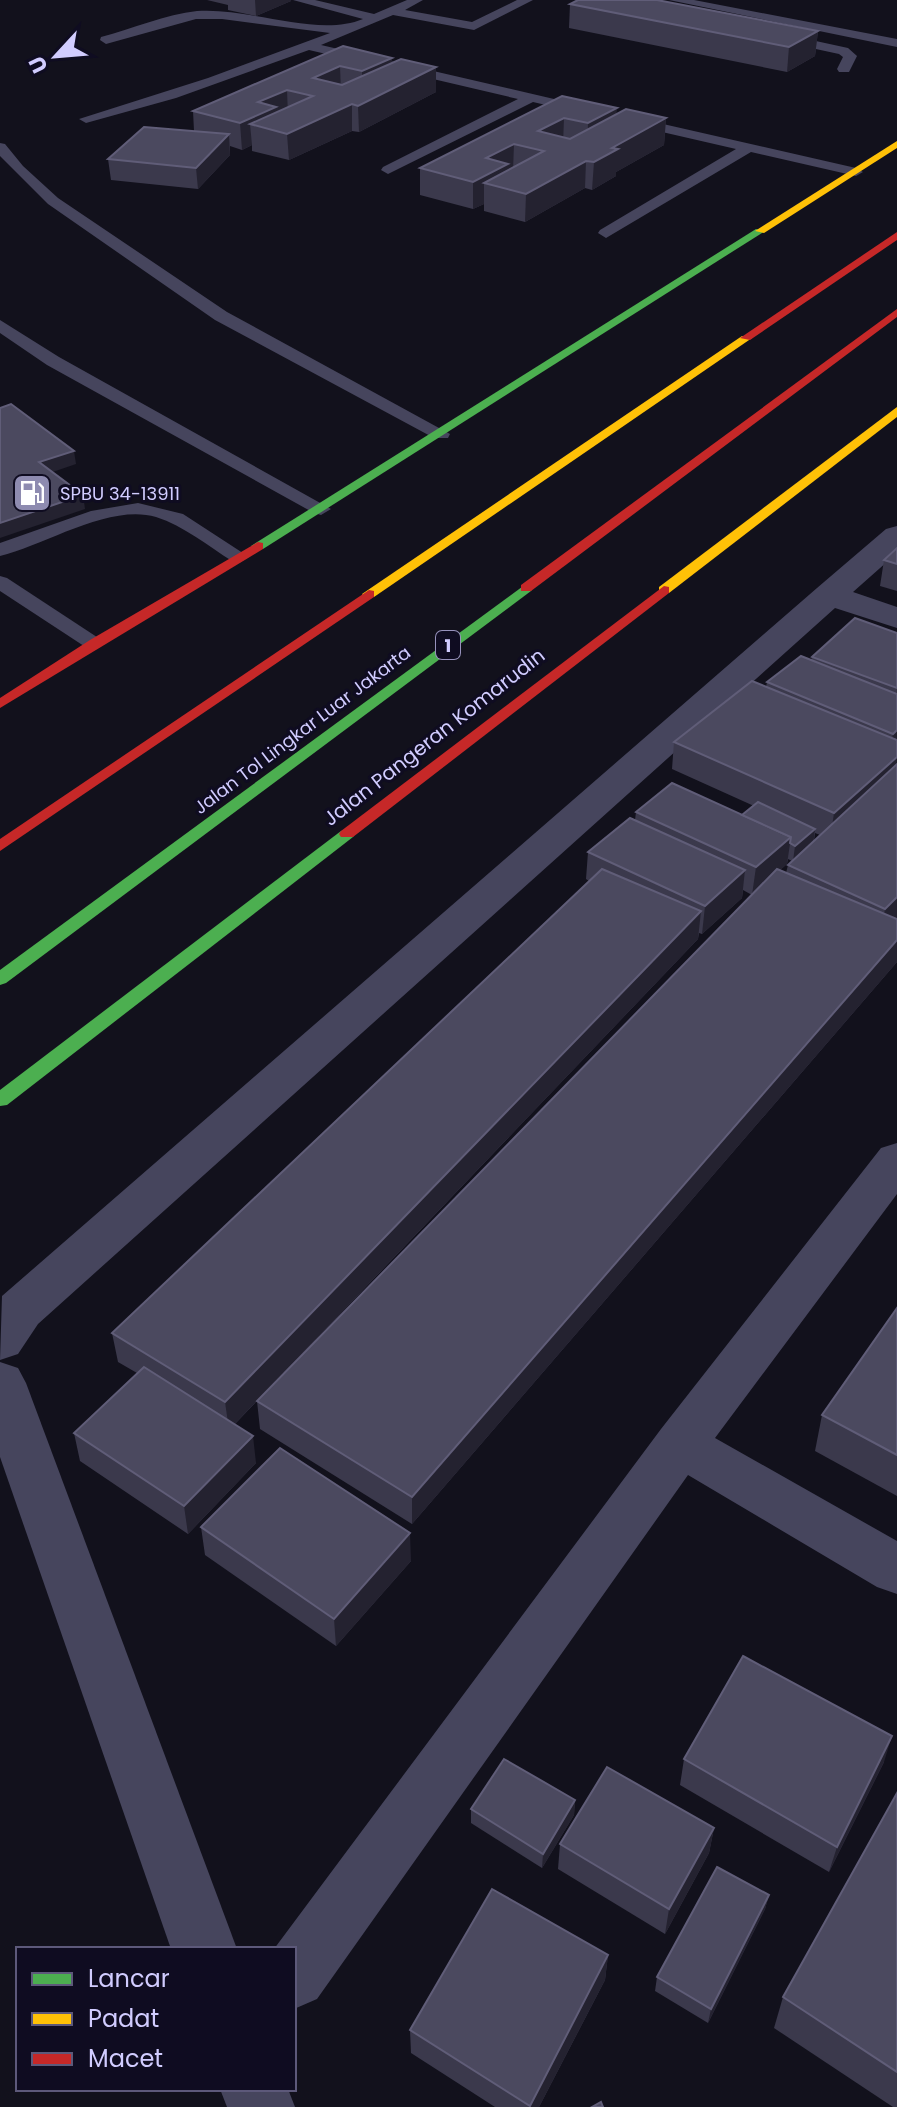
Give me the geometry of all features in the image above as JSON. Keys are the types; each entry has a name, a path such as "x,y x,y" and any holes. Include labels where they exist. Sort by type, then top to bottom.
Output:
{"main road":[{"path":"0,704 95,643 321,509 897,144"},
{"path":"0,846 897,235"},
{"name":"Jalan Tol Lingkar Luar Jakarta","path":"0,979 897,312"},
{"name":"Jalan Pangeran Komarudin","path":"0,1100 897,411"}],"street":[{"path":"0,1340 20,1310 897,536"},
{"path":"829,595 897,618"},
{"path":"296,1973 680,1444 897,1160"},
{"path":"0,1383 203,1947"},
{"path":"680,1444 897,1570"}],"lane":[{"path":"299,0 375,18"},
{"path":"86,119 183,94 312,47 404,4 474,26 527,0"},
{"path":"675,0 897,43"},
{"path":"730,0 897,33"},
{"path":"106,40 195,15 222,15 346,31"},
{"path":"738,30 761,17"},
{"path":"767,35 843,51 850,56 844,69"},
{"path":"312,47 856,172"},
{"path":"388,170 531,98"},
{"path":"0,147 18,169 53,201 221,316 441,434"},
{"path":"606,233 750,147"},
{"path":"0,325 53,361 321,509"},
{"path":"0,550 132,508 153,510 186,524 239,557"},
{"path":"0,582 95,643"}],"building":[{"path":"578,0 657,0 818,31 789,47 570,4"},
{"path":"343,46 392,58 362,71 340,66 313,78 342,85 401,59 436,67 358,106 352,104 287,134 250,124 313,96 287,90 258,102 276,107 240,123 193,111"},
{"path":"562,96 617,108 588,123 564,118 538,131 570,139 626,109 666,118 612,148 618,149 594,162 586,161 526,194 484,183 544,151 514,144 486,158 508,164 473,182 420,168"},
{"path":"144,127 229,134 196,168 108,159"},
{"name":"SPBU 34-13911","path":"11,404 74,451 39,462 83,495 0,523 0,408"},
{"path":"897,548 897,564 884,560"},
{"path":"855,618 897,633 897,688 812,657"},
{"path":"801,656 897,694 897,730 893,734 767,682"},
{"path":"752,681 897,740 897,757 834,813 674,742"},
{"path":"897,764 897,897 885,909 788,865"},
{"path":"672,783 791,837 756,867 636,812"},
{"path":"758,802 815,829 795,846 790,843 791,837 742,815"},
{"path":"630,818 745,870 705,906 588,852"},
{"path":"602,869 701,911 225,1402 112,1333"},
{"path":"777,869 897,919 897,940 412,1497 257,1401"},
{"path":"897,1308 897,1455 822,1415"},
{"path":"144,1367 253,1436 184,1506 74,1433"},
{"path":"280,1448 410,1533 334,1619 201,1527"},
{"path":"743,1656 892,1736 837,1847 684,1759"},
{"path":"504,1759 575,1800 543,1854 471,1809"},
{"path":"607,1767 714,1828 669,1909 560,1844"},
{"path":"897,1793 897,2072 783,1997"},
{"path":"717,1867 769,1895 711,2009 657,1977"},
{"path":"492,1889 608,1955 530,2106 410,2030"}],"traffic: fast":[{"path":"258,546 760,231"},
{"path":"0,979 526,588"},
{"path":"0,1100 347,834"}],"traffic: slow":[{"path":"760,231 897,144"},
{"path":"369,594 746,338"},
{"path":"664,590 897,411"}],"traffic: jam":[{"path":"746,338 897,235"},
{"path":"526,588 897,312"},
{"path":"0,704 95,643 258,546"},
{"path":"347,834 664,590"},
{"path":"0,846 369,594"}],"place":[{"name":"SPBU 34-13911","path":"32,493"}]}
